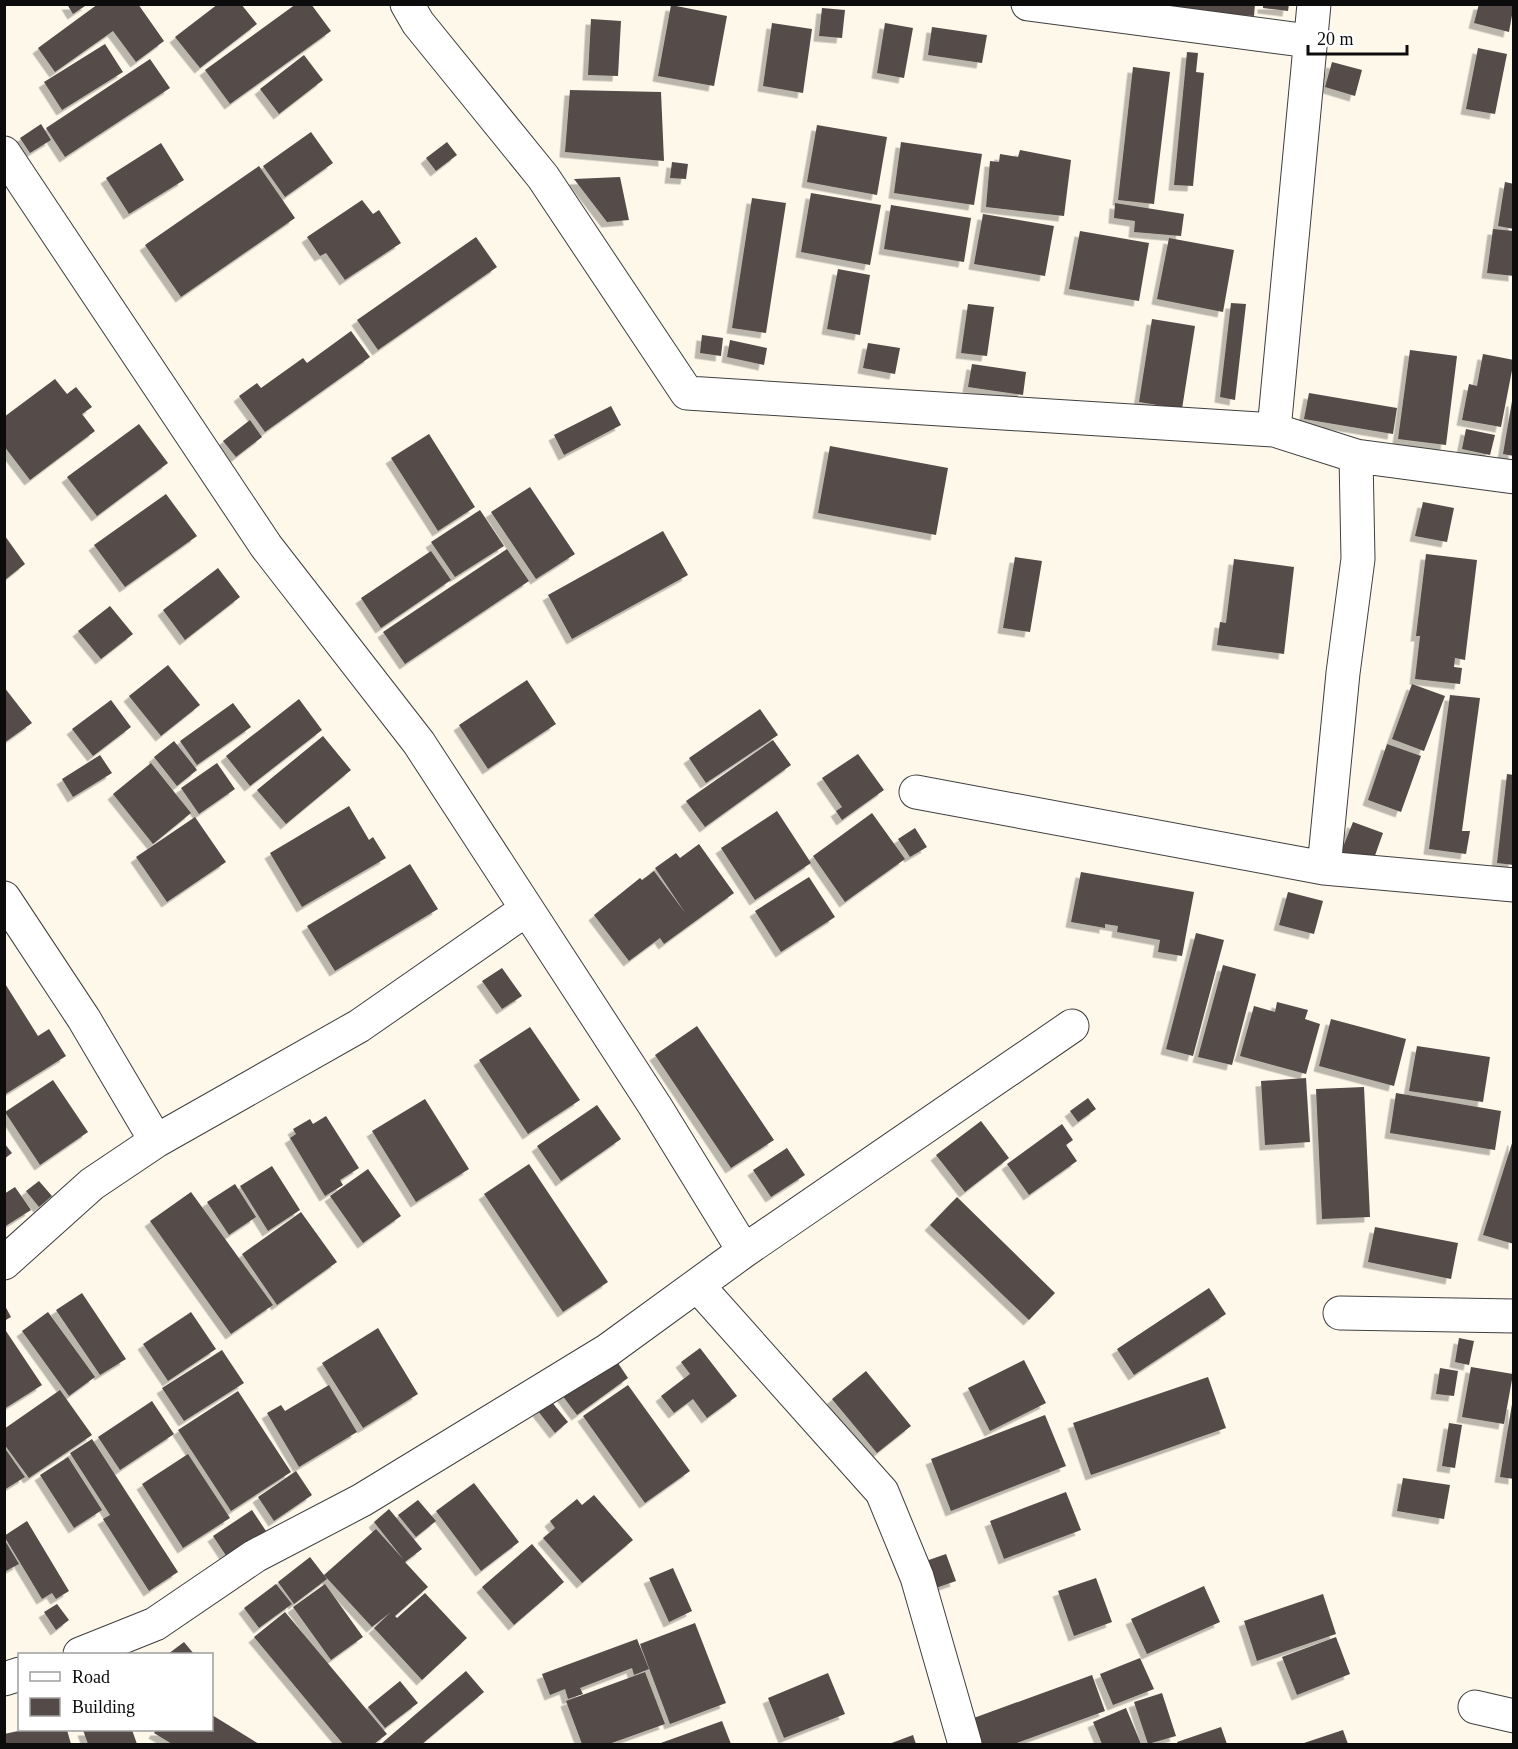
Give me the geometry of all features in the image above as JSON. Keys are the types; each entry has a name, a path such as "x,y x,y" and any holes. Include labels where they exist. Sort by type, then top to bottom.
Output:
{"street":[{"path":"407,4 418,23 543,177 687,393 1274,430 1356,456 1514,477"},
{"path":"1028,4 1309,40"},
{"path":"1274,430 1314,4"},
{"path":"4,153 266,546 419,743 648,1096 744,1251"},
{"path":"1324,868 1343,673 1358,559 1356,456"},
{"path":"916,792 1324,868 1514,885"},
{"path":"4,898 84,1019 156,1141"},
{"path":"4,1263 92,1184 156,1141 359,1026 527,909"},
{"path":"82,1653 155,1624 255,1556 362,1500 608,1350 744,1251 1072,1026"},
{"path":"698,1286 882,1492 917,1577 965,1744"},
{"path":"1340,1312 1514,1316"},
{"path":"1475,1707 1514,1716"}],"building":[{"path":"67,4 88,4 73,14"},
{"path":"98,4 138,4 164,41 136,62 113,31 55,72 38,48"},
{"path":"218,4 241,4 257,24 200,68 175,37"},
{"path":"296,4 311,4 331,31 230,104 205,70"},
{"path":"1117,4 1255,4 1254,16 1117,7"},
{"path":"1263,4 1289,4 1288,11 1263,8"},
{"path":"1479,4 1514,4 1509,32 1474,23"},
{"path":"671,5 727,16 714,86 658,76"},
{"path":"822,8 845,10 842,38 819,36"},
{"path":"591,19 621,21 618,76 588,75"},
{"path":"772,23 812,29 803,93 763,86"},
{"path":"885,23 913,28 904,78 877,73"},
{"path":"932,27 987,35 982,63 928,55"},
{"path":"105,44 123,72 62,110 44,82"},
{"path":"1478,48 1507,54 1495,114 1466,109"},
{"path":"1187,52 1198,53 1196,72 1204,73 1193,186 1174,185"},
{"path":"304,55 323,80 279,114 260,89"},
{"path":"150,59 170,88 65,157 46,128"},
{"path":"1332,62 1362,70 1355,96 1325,87"},
{"path":"1133,67 1170,72 1154,204 1118,200"},
{"path":"570,90 661,92 664,161 565,152"},
{"path":"41,124 51,140 30,153 20,138"},
{"path":"817,125 887,137 877,195 807,182"},
{"path":"311,132 333,163 285,197 263,166"},
{"path":"447,142 457,155 436,171 426,158"},
{"path":"901,142 982,154 974,205 894,193"},
{"path":"161,143 184,180 129,214 106,178"},
{"path":"1020,150 1071,160 1064,216 986,207 990,161 999,162 1000,154 1018,157"},
{"path":"672,162 688,164 686,179 670,178"},
{"path":"259,166 295,218 181,297 145,245"},
{"path":"620,177 629,220 607,222 574,179"},
{"path":"1505,182 1514,184 1514,229 1498,226"},
{"path":"811,193 881,205 870,265 801,252"},
{"path":"752,198 786,203 766,333 732,328"},
{"path":"362,200 373,214 379,210 401,243 345,280 326,253 320,256 307,237"},
{"path":"1115,203 1184,214 1181,236 1134,232 1135,221 1114,218"},
{"path":"891,205 971,218 964,262 884,249"},
{"path":"983,214 1054,226 1045,276 974,264"},
{"path":"1493,229 1514,231 1514,276 1487,273"},
{"path":"1080,231 1149,243 1139,301 1069,289"},
{"path":"476,237 497,267 378,350 357,320"},
{"path":"1169,238 1234,250 1223,312 1157,299"},
{"path":"838,269 870,275 860,335 827,329"},
{"path":"1231,303 1246,304 1235,400 1220,397"},
{"path":"968,304 994,307 987,356 961,353"},
{"path":"1152,319 1195,326 1182,409 1139,402"},
{"path":"351,331 370,357 265,432 239,396 257,383 261,388 303,358 307,363"},
{"path":"702,335 723,338 721,356 700,353"},
{"path":"730,340 767,348 764,365 727,357"},
{"path":"868,343 900,348 895,374 863,368"},
{"path":"1410,350 1457,356 1446,445 1398,439"},
{"path":"1483,354 1514,360 1501,427 1462,420 1469,384 1477,386"},
{"path":"972,364 1026,372 1023,395 968,387"},
{"path":"55,379 67,394 76,387 92,407 82,414 95,431 30,480 4,446 4,417"},
{"path":"1309,393 1397,408 1393,434 1304,419"},
{"path":"1512,401 1514,401 1514,456 1503,454"},
{"path":"611,406 621,425 564,455 554,435"},
{"path":"250,420 262,437 236,457 223,441"},
{"path":"139,424 168,463 97,516 67,477"},
{"path":"1466,429 1495,435 1490,455 1462,449"},
{"path":"429,434 475,507 438,531 391,458"},
{"path":"830,446 948,468 936,535 818,513"},
{"path":"530,487 575,554 536,579 491,512"},
{"path":"166,494 197,536 125,587 94,545"},
{"path":"1423,502 1454,508 1447,542 1415,536"},
{"path":"480,510 504,546 455,577 431,542"},
{"path":"663,531 688,575 572,639 548,595"},
{"path":"5,536 25,564 5,580"},
{"path":"507,549 529,581 405,664 383,632"},
{"path":"431,551 451,580 381,628 361,598"},
{"path":"1426,554 1477,560 1465,660 1446,656 1455,658 1454,667 1462,668 1460,684 1415,679 1420,636 1416,636"},
{"path":"1015,557 1042,561 1030,632 1003,628"},
{"path":"1234,559 1294,567 1284,654 1217,645 1220,622 1226,623"},
{"path":"218,568 240,597 185,640 163,610"},
{"path":"110,606 133,634 101,659 78,631"},
{"path":"168,665 200,705 161,736 129,696"},
{"path":"527,680 556,724 488,769 459,725"},
{"path":"1412,684 1445,696 1424,751 1392,739"},
{"path":"4,687 32,723 4,743"},
{"path":"1450,695 1480,698 1462,831 1470,831 1466,854 1429,849"},
{"path":"299,699 322,730 250,786 226,756"},
{"path":"111,700 131,727 93,756 72,729"},
{"path":"233,703 251,727 197,765 180,741"},
{"path":"760,709 778,735 706,783 689,758"},
{"path":"323,736 351,770 286,824 257,790"},
{"path":"773,740 791,765 705,827 686,801"},
{"path":"174,741 197,770 177,786 154,757"},
{"path":"1387,744 1421,756 1401,812 1368,800"},
{"path":"858,754 884,790 842,820 836,811 842,807 822,778"},
{"path":"100,755 112,773 73,797 62,779"},
{"path":"151,763 191,813 153,844 113,794"},
{"path":"217,763 235,789 199,814 181,788"},
{"path":"1507,774 1514,775 1514,865 1497,863"},
{"path":"349,806 369,840 373,837 386,858 302,907 270,853"},
{"path":"777,811 811,863 755,900 721,848"},
{"path":"872,813 905,859 845,902 813,856"},
{"path":"195,817 226,862 167,902 136,857"},
{"path":"1353,822 1383,833 1372,864 1341,852"},
{"path":"915,828 927,847 910,857 898,839"},
{"path":"699,844 734,893 664,944 660,938 629,961 594,915 640,878 642,880 654,871 686,914 655,868 676,853 680,858"},
{"path":"410,864 438,909 335,971 307,926"},
{"path":"1081,872 1194,892 1182,956 1158,952 1160,940 1117,932 1118,926 1105,924 1105,928 1071,922"},
{"path":"809,877 835,917 781,952 755,911"},
{"path":"1288,892 1323,901 1314,934 1279,925"},
{"path":"1196,933 1224,940 1193,1056 1166,1049"},
{"path":"1223,965 1256,974 1232,1065 1198,1057"},
{"path":"502,968 522,996 502,1009 482,981"},
{"path":"4,982 38,1036 49,1029 66,1056 4,1095"},
{"path":"1277,1002 1308,1010 1305,1019 1320,1024 1306,1074 1240,1056 1254,1006 1275,1012"},
{"path":"1331,1019 1406,1039 1394,1086 1319,1066"},
{"path":"697,1026 774,1140 731,1168 655,1055"},
{"path":"530,1027 580,1100 528,1134 479,1060"},
{"path":"1417,1046 1490,1057 1483,1102 1409,1091"},
{"path":"1306,1078 1310,1142 1265,1145 1261,1081"},
{"path":"53,1080 88,1132 40,1165 5,1112"},
{"path":"1364,1087 1370,1217 1322,1219 1316,1089"},
{"path":"1396,1093 1501,1111 1495,1150 1390,1133"},
{"path":"1088,1098 1096,1109 1078,1122 1070,1111"},
{"path":"425,1099 469,1169 416,1202 372,1131"},
{"path":"597,1105 621,1139 561,1181 537,1146"},
{"path":"326,1116 359,1168 340,1180 343,1185 325,1196 290,1138 296,1134 293,1129 310,1119 313,1124"},
{"path":"981,1121 1009,1158 965,1192 936,1155"},
{"path":"1062,1124 1073,1140 1066,1145 1077,1161 1029,1195 1007,1164"},
{"path":"1514,1140 1514,1244 1483,1235"},
{"path":"4,1143 12,1153 4,1159"},
{"path":"787,1148 805,1175 771,1197 753,1170"},
{"path":"529,1164 608,1282 563,1312 484,1194"},
{"path":"272,1166 300,1210 268,1231 240,1186"},
{"path":"368,1169 401,1216 363,1243 330,1196"},
{"path":"39,1181 52,1196 39,1207 26,1191"},
{"path":"235,1184 256,1217 229,1235 207,1202"},
{"path":"15,1187 31,1210 4,1227 4,1194"},
{"path":"191,1192 273,1305 231,1334 150,1221"},
{"path":"957,1197 1055,1293 1029,1320 930,1225"},
{"path":"301,1212 337,1262 277,1305 242,1254"},
{"path":"1375,1227 1458,1243 1451,1279 1368,1262"},
{"path":"1209,1288 1226,1314 1134,1375 1117,1349"},
{"path":"82,1293 126,1359 100,1375 56,1310"},
{"path":"4,1304 11,1317 4,1321"},
{"path":"48,1312 95,1377 69,1396 22,1331"},
{"path":"191,1312 216,1349 168,1381 143,1344"},
{"path":"4,1328 42,1385 4,1409"},
{"path":"378,1328 418,1394 363,1428 322,1363"},
{"path":"1459,1338 1474,1341 1469,1365 1455,1362"},
{"path":"700,1348 737,1396 707,1418 693,1399 674,1413 661,1396 690,1374 681,1362"},
{"path":"222,1350 244,1383 184,1421 162,1388"},
{"path":"614,1357 628,1378 577,1415 562,1395"},
{"path":"1024,1360 1046,1403 990,1431 968,1388"},
{"path":"1471,1367 1513,1374 1504,1424 1462,1417"},
{"path":"1440,1368 1458,1371 1454,1396 1436,1394"},
{"path":"866,1371 911,1426 877,1453 832,1399"},
{"path":"1208,1377 1226,1428 1091,1475 1073,1423"},
{"path":"329,1385 357,1432 299,1467 267,1413 281,1405 285,1411"},
{"path":"628,1385 690,1471 645,1503 583,1416"},
{"path":"60,1390 92,1435 29,1478 4,1444 4,1429"},
{"path":"238,1391 291,1472 231,1511 178,1430"},
{"path":"152,1401 174,1434 120,1470 98,1437"},
{"path":"551,1401 568,1422 555,1433 538,1411"},
{"path":"1512,1404 1514,1404 1514,1479 1500,1477"},
{"path":"1045,1415 1066,1466 951,1511 931,1459"},
{"path":"1449,1423 1462,1425 1455,1468 1442,1466"},
{"path":"92,1439 178,1572 149,1591 103,1519 110,1515 70,1453"},
{"path":"4,1447 25,1477 4,1490"},
{"path":"188,1454 230,1518 183,1548 142,1484"},
{"path":"68,1457 102,1510 74,1528 40,1475"},
{"path":"296,1471 312,1495 274,1521 258,1497"},
{"path":"1403,1478 1450,1485 1444,1519 1397,1511"},
{"path":"474,1483 519,1542 481,1571 436,1511"},
{"path":"1066,1492 1081,1530 1004,1559 990,1521"},
{"path":"594,1495 633,1540 582,1583 543,1538 555,1528 550,1521 577,1499 582,1505"},
{"path":"418,1500 436,1521 416,1537 398,1515"},
{"path":"389,1509 422,1549 405,1562 428,1587 395,1616 397,1618 425,1593 467,1638 422,1680 374,1628 391,1612 372,1627 324,1575 376,1529 404,1560 374,1522"},
{"path":"252,1510 268,1534 229,1560 213,1536"},
{"path":"27,1521 69,1591 56,1599 52,1593 42,1599 4,1536"},
{"path":"4,1539 19,1564 4,1572"},
{"path":"532,1544 564,1582 514,1625 482,1587"},
{"path":"946,1554 956,1581 933,1589 923,1562"},
{"path":"310,1557 327,1579 294,1604 278,1582"},
{"path":"673,1568 692,1611 669,1622 649,1578"},
{"path":"1096,1578 1112,1622 1074,1636 1058,1591"},
{"path":"276,1584 292,1604 259,1628 244,1608"},
{"path":"325,1584 363,1637 331,1660 293,1607"},
{"path":"1204,1586 1220,1622 1147,1654 1131,1619"},
{"path":"1323,1594 1336,1634 1257,1661 1244,1621"},
{"path":"57,1604 69,1620 56,1630 44,1612"},
{"path":"285,1612 387,1734 374,1744 343,1744 254,1637"},
{"path":"695,1623 726,1703 670,1724 640,1644"},
{"path":"1336,1637 1350,1674 1297,1695 1282,1657"},
{"path":"637,1639 649,1669 634,1675 632,1668 580,1688 583,1694 568,1699 565,1689 550,1695 542,1674"},
{"path":"184,1642 193,1653 169,1653"},
{"path":"1140,1658 1154,1689 1113,1705 1100,1674"},
{"path":"466,1671 484,1692 422,1744 381,1744"},
{"path":"645,1672 665,1724 609,1744 582,1744 566,1701"},
{"path":"828,1673 845,1714 784,1738 768,1698"},
{"path":"1092,1675 1105,1711 1014,1744 981,1744 971,1719"},
{"path":"400,1681 418,1703 385,1728 368,1707"},
{"path":"1162,1693 1176,1736 1148,1744 1134,1702"},
{"path":"1126,1708 1141,1744 1102,1744 1093,1722"},
{"path":"213,1716 259,1744 172,1744 154,1733 155,1731 213,1731"},
{"path":"722,1721 731,1744 658,1744"},
{"path":"1221,1727 1227,1744 1178,1744 1177,1742"},
{"path":"1343,1730 1348,1744 1301,1744"},
{"path":"18,1731 67,1731 71,1744 4,1744 4,1734"},
{"path":"83,1731 132,1731 137,1744 88,1744"},
{"path":"913,1735 916,1744 889,1744"}]}
